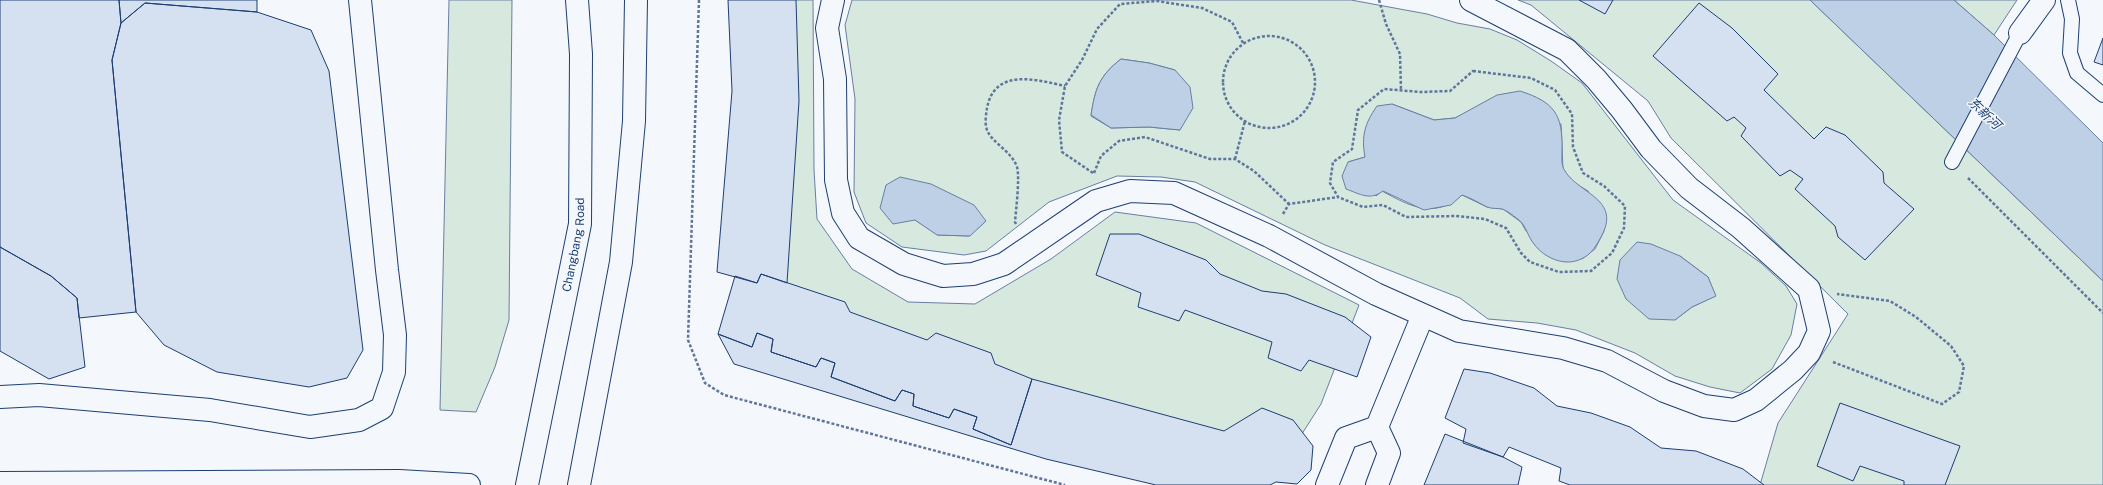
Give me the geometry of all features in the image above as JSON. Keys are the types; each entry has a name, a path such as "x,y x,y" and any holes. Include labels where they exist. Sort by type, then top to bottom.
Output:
{"street":[{"path":"0,397 39,395 210,410 310,427 359,420 382,408 394,372 395,335 386,270 360,0"},
{"name":"Changbang Road","path":"527,485 580,224 581,54 577,0"},
{"path":"579,485 621,262 634,121 636,0"},
{"path":"833,0 826,28 835,79 836,180 842,214 859,238 904,264 944,276 973,274 1004,264 1096,201 1130,191 1174,193 1269,236 1376,294 1460,331 1563,348 1607,361 1677,396 1704,406 1734,410 1756,400 1793,370 1809,353 1819,331 1809,290 1741,228 1689,188 1651,149 1622,110 1596,79 1566,50 1471,0"},
{"path":"2020,33 2044,0"},
{"path":"1377,485 1389,453 1378,427 1423,315"},
{"path":"1327,485 1346,438 1360,431 1378,427"},
{"path":"0,483 399,481 469,485"}],"lane":[{"path":"2068,0 2072,18 2070,53 2077,73 2103,95"},
{"path":"1952,162 2020,33"}],"path":[{"path":"700,0 688,340 705,383 724,395 1065,485"},
{"path":"1379,0 1386,24 1400,54 1401,90"},
{"path":"1093,173 1062,152 1059,120 1066,86 1082,60 1097,28 1120,4 1156,1 1202,8 1232,22 1243,43"},
{"path":"1273,35 1288,39 1301,48 1310,60 1315,75 1315,90 1310,104 1301,116 1289,124 1274,128 1259,127 1245,121 1233,112 1226,98 1222,83 1225,67 1232,54 1243,43 1257,37 1273,35"},
{"path":"1269,236 1290,204 1338,197 1364,207 1383,204 1406,217 1456,216 1485,219 1506,228 1521,253 1530,262 1559,272 1591,271 1612,253 1624,228 1625,206 1604,186 1583,173 1573,147 1572,114 1555,90 1531,78 1473,71 1450,91 1421,92 1384,89 1358,110 1352,149 1333,162 1330,183 1338,197"},
{"path":"1031,246 1015,222 1017,167 1005,149 988,132 985,118 988,103 999,87 1012,78 1039,80 1066,86"},
{"path":"1234,159 1245,121"},
{"path":"1096,201 1093,173 1102,156 1119,141 1145,137 1210,159 1234,159 1254,171 1290,204"},
{"path":"1952,162 2103,313"},
{"path":"1809,290 1890,301 1916,317 1951,346 1964,366 1959,392 1942,404 1809,353"}],"shaded area":[{"path":"449,0 512,0 509,320 495,367 476,412 440,410"},
{"path":"793,0 813,0 814,170 817,219 852,269 908,302 975,304 1051,259 1115,212 1196,223 1359,305 1321,404 1284,462 777,306"},
{"path":"852,0 1351,0 1427,14 1457,23 1490,29 1517,40 1551,61 1582,83 1673,200 1761,263 1786,286 1797,304 1791,335 1772,369 1740,393 1710,387 1675,376 1635,353 1576,330 1537,323 1488,319 1460,298 1325,245 1195,182 1161,177 1117,176 1049,202 986,251 964,255 902,247 866,223 854,192 855,99 845,25","holes":["1121,59 1149,63 1175,70 1180,130 1149,127 1111,128 1091,116 1094,98 1099,84 1114,65","1392,104 1434,120 1455,118 1476,108 1561,124 1563,170 1573,182 1588,191 1604,231 1595,249 1582,259 1526,231 1521,222 1503,209 1487,207 1462,195 1442,207 1432,208 1413,206 1382,191 1376,196 1348,162 1365,157","915,220 986,221 969,236 938,235","1680,256 1708,277 1715,296 1692,307 1675,320"]},
{"path":"1518,0 1810,0 2103,281 2103,485 1760,485 1778,423 1848,314 1671,138 1648,101 1531,5"},
{"path":"1954,0 2017,0 1994,35"}],"water":[{"name":"东新河","path":"1810,0 1954,0 1994,35 2103,143 2103,281"},
{"path":"1121,59 1149,63 1175,70 1190,87 1193,108 1180,130 1149,127 1111,128 1091,115 1096,90 1099,84 1108,71"},
{"path":"1520,91 1541,100 1554,111 1561,127 1562,161 1564,169 1571,179 1603,205 1606,214 1606,224 1597,244 1585,257 1568,262 1555,260 1549,257 1538,249 1522,223 1507,211 1487,207 1462,195 1451,205 1424,210 1383,191 1374,196 1365,196 1346,189 1342,176 1348,162 1365,157 1365,130 1377,106 1392,104 1434,120 1455,118 1497,95"},
{"path":"900,177 931,184 974,205 986,221 970,236 937,235 915,220 893,224 880,208 886,185"},
{"path":"1637,242 1651,244 1680,256 1708,277 1716,296 1692,307 1675,320 1649,319 1626,299 1617,279 1620,260"}],"building":[{"path":"0,0 119,0 121,23 112,60 136,312 79,318 77,298 51,276 0,247"},
{"path":"119,0 257,0 257,12 145,3 121,23"},
{"path":"728,0 796,0 799,101 787,283 761,274 757,283 717,272 732,91"},
{"path":"1579,0 1613,0 1605,14"},
{"path":"145,3 257,12 311,30 329,71 363,350 347,378 309,387 217,372 164,345 136,312 112,60 121,23"},
{"path":"1699,3 1732,28 1778,74 1764,90 1814,139 1826,127 1845,135 1883,172 1884,183 1914,209 1865,260 1838,237 1835,226 1795,189 1803,179 1790,170 1780,176 1741,136 1746,128 1734,117 1727,121 1653,56"},
{"path":"2103,38 2103,65 2094,62"},
{"path":"1110,234 1139,234 1206,260 1220,274 1262,291 1286,294 1345,317 1371,337 1357,377 1309,360 1301,371 1268,358 1272,342 1185,310 1179,321 1138,307 1141,293 1096,275"},
{"path":"0,247 51,276 77,298 85,367 49,379 0,351"},
{"path":"761,274 845,302 850,312 927,340 936,333 991,353 995,364 1032,379 1011,445 973,429 977,417 954,409 949,418 913,406 914,394 902,390 895,401 831,377 835,363 821,358 816,367 771,352 773,339 757,333 752,347 718,334 735,276 757,283"},
{"path":"757,333 773,339 771,352 816,367 821,358 835,363 831,377 895,401 902,390 914,394 913,406 949,418 954,409 977,417 973,429 1011,445 1032,379 1224,431 1262,408 1293,420 1313,446 1311,470 1297,484 1276,482 1270,485 1156,485 1046,459 734,364 718,334 752,347"},
{"path":"1464,369 1490,373 1534,388 1557,406 1591,413 1630,427 1661,448 1696,451 1743,469 1764,485 1570,485 1559,481 1561,468 1509,447 1503,457 1463,443 1466,429 1445,418"},
{"path":"1840,403 1960,446 1945,485 1904,485 1904,481 1860,466 1853,481 1817,466"},
{"path":"1445,434 1503,457 1522,467 1518,485 1424,485"}]}
